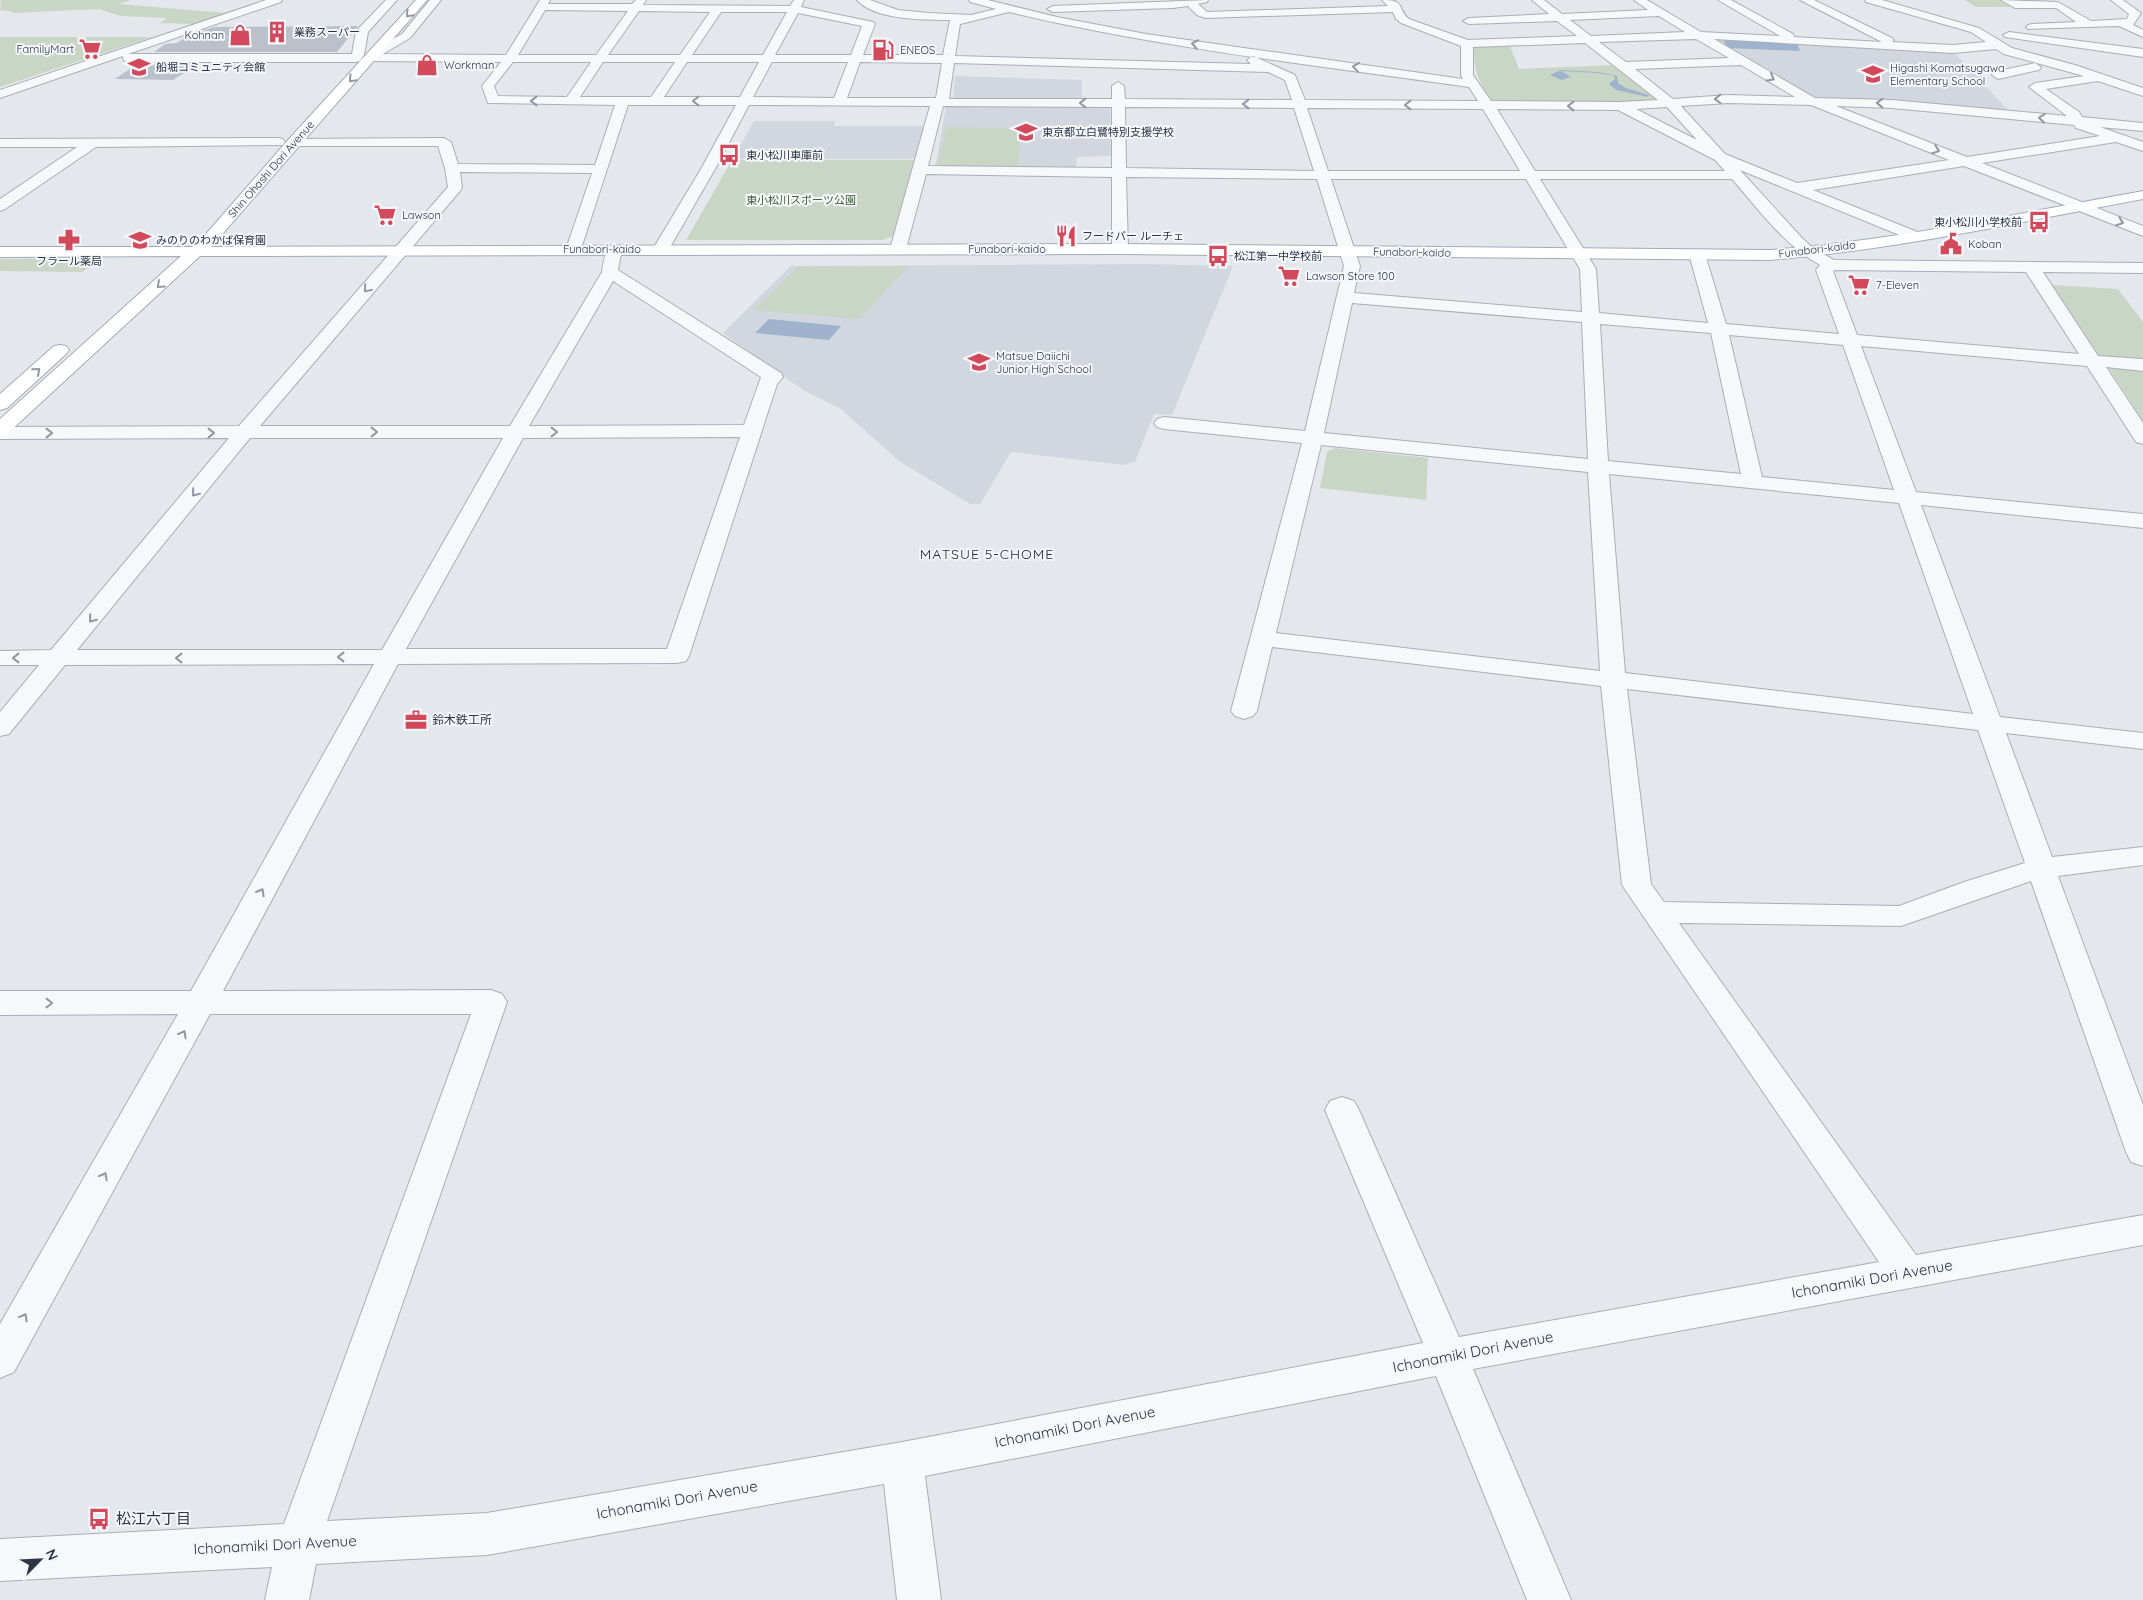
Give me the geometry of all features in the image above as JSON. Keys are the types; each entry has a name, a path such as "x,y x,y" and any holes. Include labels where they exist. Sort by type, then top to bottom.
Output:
{"main road":[{"name":"Shin Ohashi Dori Avenue","path":"0,432 192,245 294,142 365,56 379,29 407,0"},
{"name":"Shin Ohashi Dori Avenue","path":"258,162 365,56 401,32 422,0"},
{"name":"Funabori-kaido","path":"172,253 192,245 399,252 574,249 613,261 661,249 1120,249 1769,255 1808,252 1914,236 2143,195"},
{"path":"0,252 172,253"},
{"path":"127,292 172,253"},
{"path":"0,404 75,338"}],"street":[{"path":"0,94 277,0"},
{"path":"365,56 362,31 392,0"},
{"path":"401,32 436,0"},
{"path":"862,0 874,7 914,15 970,18"},
{"path":"974,0 1052,19 1116,49 1269,68"},
{"path":"898,249 937,106 940,102 955,22 1009,9 1191,3 1204,0"},
{"path":"1388,0 1405,21 1467,44 1698,36 1953,49 1996,45"},
{"path":"1537,0 1670,102 1796,241 1808,252 1831,265 2143,268"},
{"path":"1639,0 1811,101 2143,231"},
{"path":"1723,0 1796,40"},
{"path":"1805,0 1900,46"},
{"path":"1870,0 1975,30 2143,51"},
{"path":"2006,0 2015,5 2058,5 2143,51"},
{"path":"1975,30 2131,22 2135,14 2116,0"},
{"path":"1191,3 1201,13 1206,15 1398,10"},
{"path":"914,15 877,23 796,4 718,8 638,4 543,4 531,28 512,57 488,86 493,100 570,101 1488,106 1620,106 1728,99 1811,101 1892,104 2140,127"},
{"path":"570,101 638,4"},
{"path":"661,249 745,102 796,4"},
{"path":"655,101 718,8"},
{"path":"1469,21 1661,13"},
{"path":"1922,16 1956,13"},
{"path":"401,32 436,18"},
{"path":"1042,28 1052,19"},
{"path":"839,102 855,58 877,23"},
{"path":"2121,23 2143,34"},
{"path":"1975,30 2008,51 2143,92"},
{"path":"1467,44 1467,75 1588,269 1613,680 1637,885 1907,1272"},
{"path":"1966,48 1997,66 2017,71 2035,67"},
{"path":"106,58 365,56 948,59 1032,57 1116,49 1253,54 1473,84"},
{"path":"1116,49 1119,103 1117,105 1120,249"},
{"path":"1244,711 1312,438 1352,266 1324,174 1291,78 1249,58 1253,54"},
{"path":"1624,66 1742,61"},
{"path":"2100,78 2035,87 2074,115 2081,125 2143,147"},
{"path":"574,249 623,101"},
{"path":"1620,106 1722,158 1914,236"},
{"path":"1894,134 1923,129"},
{"path":"1795,188 2117,138"},
{"path":"0,143 278,142"},
{"path":"0,728 60,658 244,433 455,188 452,168 444,142 294,142"},
{"path":"0,206 92,143"},
{"path":"452,168 600,169"},
{"path":"920,170 1324,174 1736,175"},
{"path":"1768,177 1795,173"},
{"path":"1697,254 1719,329 1753,482"},
{"path":"0,658 60,658 390,657 677,656 768,381 774,377 613,261 390,657 201,1003 0,1360"},
{"path":"1831,265 1824,270 1909,498 1988,724 2143,1152"},
{"path":"2032,268 2143,438"},
{"path":"1346,297 2143,365"},
{"path":"1164,423 2143,521"},
{"path":"0,432 752,431"},
{"path":"1263,639 2143,741"},
{"path":"1656,912 1901,916 1974,889 2041,868 2143,856"},
{"path":"0,1003 492,1002 298,1544 287,1600"},
{"path":"1342,1110 1448,1356 1549,1600"},
{"name":"Ichonamiki Dori Avenue","path":"0,1560 487,1534 902,1461 1448,1356 2143,1230"},
{"path":"902,1461 919,1600"}],"shaded area":[{"name":"Higashi Komatsugawa Elementary School","path":"1715,37 1953,51 2008,110 1868,99 1812,98 1711,39"},
{"name":"東京都立白鷺特別支援学校","path":"955,76 1082,80 1082,105 1104,105 1110,108 1111,156 1077,157 1076,169 935,168 946,107 951,105 953,99"},
{"path":"754,121 835,121 834,126 924,126 916,159 733,159"},
{"name":"Matsue Daiichi Junior High School","path":"1144,264 1233,266 1172,415 1154,414 1135,462 1124,465 1011,452 980,504 970,504 899,461 841,409 803,390 723,333 791,266"}],"green space":[{"path":"1,0 131,0 119,4 225,13 194,24 160,23 167,18 120,16 99,9 11,13 14,12 0,10"},
{"path":"1965,0 1999,0 2011,7 1976,7"},
{"path":"0,37 152,37 0,87"},
{"path":"1509,44 1519,69 1613,65 1659,101 1621,104 1492,101 1483,88 1478,76 1474,47 1477,45"},
{"path":"946,127 1022,128 1018,167 937,167"},
{"name":"東小松川スポーツ公園","path":"732,160 916,160 894,236 882,240 686,240"},
{"path":"101,258 82,272 0,271 0,259"},
{"path":"908,266 860,319 753,310 798,267"},
{"path":"2052,285 2118,289 2143,322 2143,362 2101,359"},
{"path":"2108,367 2143,369 2143,421"},
{"path":"1335,448 1428,458 1426,500 1320,488 1327,452"}],"water":[{"path":"1723,39 1797,43 1800,51 1727,48"},
{"path":"1561,70 1598,72 1617,76 1618,83 1626,88 1649,95 1648,97 1616,90 1609,84 1615,79 1614,76 1561,71 1571,77 1561,80 1550,75"},
{"path":"769,319 841,326 829,340 755,333"}],"building":[{"name":"業務スーパー","path":"358,26 337,52 154,52 165,44 177,43 187,36 214,27"},
{"path":"137,64 198,64 173,80 115,79"}],"place":[{"name":"業務スーパー","path":"277,32"},
{"name":"Kohnan","path":"240,35"},
{"name":"FamilyMart","path":"90,49"},
{"name":"ENEOS","path":"883,50"},
{"name":"Workman","path":"427,65"},
{"name":"船堀コミュニティ会館","path":"139,67"},
{"name":"Higashi Komatsugawa Elementary School","path":"1873,74"},
{"name":"東京都立白鷺特別支援学校","path":"1026,132"},
{"name":"東小松川車庫前","path":"729,155"},
{"name":"Lawson","path":"385,215"},
{"name":"東小松川小学校前","path":"2039,222"},
{"name":"フードバー ルーチェ","path":"1066,236"},
{"name":"フラール薬局","path":"69,240"},
{"name":"みのりのわかば保育園","path":"140,240"},
{"name":"Koban","path":"1951,244"},
{"name":"松江第一中学校前","path":"1218,256"},
{"name":"Lawson Store 100","path":"1289,276"},
{"name":"7-Eleven","path":"1859,285"},
{"name":"Matsue Daiichi Junior High School","path":"979,362"},
{"name":"鈴木鉄工所","path":"416,720"},
{"name":"松江六丁目","path":"99,1519"}],"district":[{"name":"MATSUE 5-CHOME","path":"987,554"}]}
